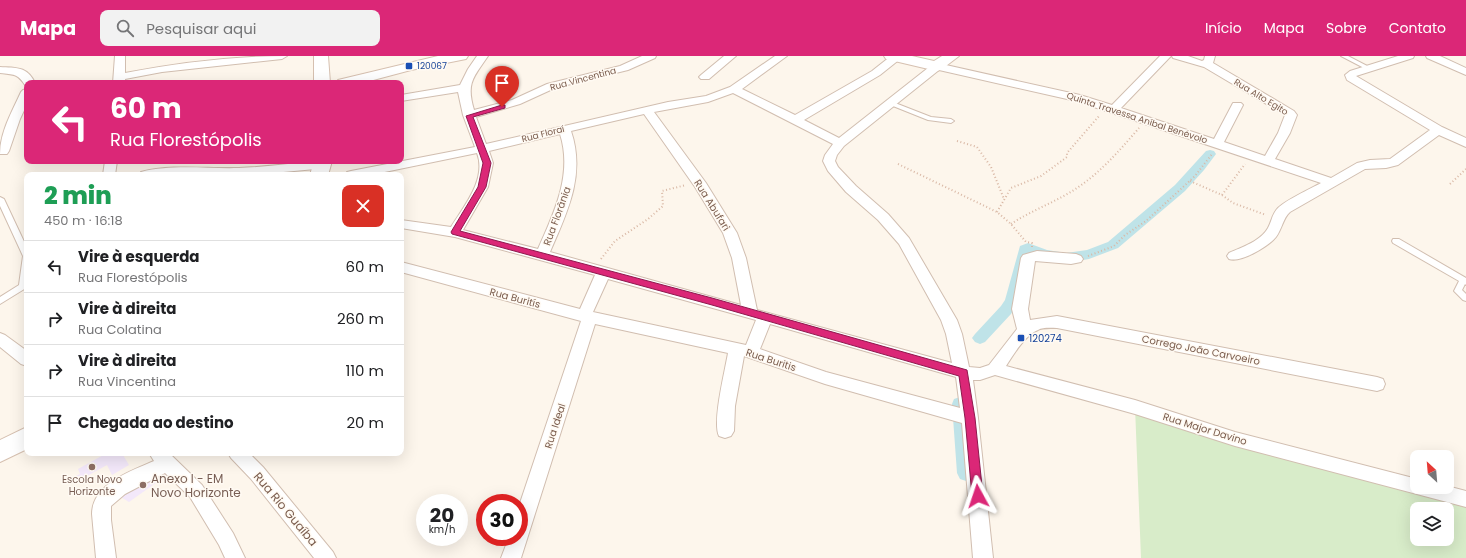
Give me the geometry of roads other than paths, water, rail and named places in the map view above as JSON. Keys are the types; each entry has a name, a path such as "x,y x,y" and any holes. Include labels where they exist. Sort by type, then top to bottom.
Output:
{"street":[{"path":"120,56 120,80 162,69 282,56"},
{"path":"321,56 322,80"},
{"path":"356,80 410,66 461,56"},
{"path":"455,232 482,187 487,163 469,116 464,95 464,88 473,70 483,56"},
{"name":"Rua Vincentina","path":"469,116 509,104 551,86 624,68 651,56"},
{"path":"706,77 731,56"},
{"name":"Rua Floraí","path":"366,172 481,149 647,110 708,100 734,90 782,56"},
{"path":"952,56 937,66 840,143 831,154 829,161 832,168 851,189 883,217 904,242 948,320 954,334 960,364 964,373 963,417 983,558"},
{"path":"1111,108 1166,56"},
{"path":"1177,56 1204,61"},
{"path":"1431,56 1466,72"},
{"path":"795,120 876,73 894,57"},
{"name":"Quinta Travessa Aníbal Benévolo","path":"894,57 1032,86 1111,108 1331,182"},
{"path":"1404,57 1354,73 1350,75 1351,78 1438,130 1466,143"},
{"name":"Rua Alto Egito","path":"1204,61 1290,113 1291,115 1284,133 1268,161"},
{"path":"0,70 19,72 26,76 28,80"},
{"path":"404,98 464,88"},
{"path":"734,90 840,143"},
{"path":"2,153 14,119 24,98"},
{"path":"1217,144 1237,105"},
{"name":"Rua Abufari","path":"647,110 718,211 730,233 739,258 750,312"},
{"name":"Rua Florânia","path":"542,255 560,210 571,175 569,140 564,129"},
{"path":"1234,256 1259,244 1269,236 1275,229 1279,213 1285,209 1321,190 1331,182 1367,164 1389,164 1394,162 1438,130"},
{"path":"168,172 239,172 322,167"},
{"path":"404,224 455,232 750,312 964,373 980,374 995,369 1025,330 1020,309 1027,262 1032,249 1076,259"},
{"name":"Rua Buritís","path":"404,268 567,312 587,316"},
{"path":"587,316 599,271"},
{"name":"Rua Buritis","path":"587,316 744,351 825,378 963,417"},
{"name":"Rua Ideal","path":"528,507 587,316"},
{"path":"725,431 727,406 744,351 765,317"},
{"name":"Corrego João Carvoeiro","path":"1025,330 1034,325 1057,322 1377,384"},
{"path":"0,339 24,357"},
{"name":"Rua Major Davino","path":"995,369 1135,407 1235,440 1410,485"},
{"path":"0,452 24,439"},
{"name":"Rua Rio Guaíba","path":"240,456 257,473 330,557"},
{"path":"106,558 101,506 106,498 138,477 162,458 196,491 226,539 235,558"},
{"name":"Rua Major Davino","path":"1446,494 1466,499"},
{"name":"Rua Ideal","path":"511,558 515,546"}],"lane":[{"path":"1344,56 1368,68"},
{"path":"890,103 930,119 951,121"},
{"path":"0,199 24,252"},
{"path":"1396,241 1464,281 1458,291 1466,298"},
{"path":"0,302 23,286 24,276"}],"waterway":[{"path":"980,338 1006,310 1012,300 1025,249 1028,248 1045,254 1066,258 1089,254 1113,245 1180,188 1210,154"},
{"path":"960,404 966,473"}],"place":[{"name":"120067","path":"409,66"},
{"name":"120274","path":"1021,338"},
{"name":"Escola Novo Horizonte","path":"92,467"},
{"name":"Anexo I - EM Novo Horizonte","path":"143,485"}]}
